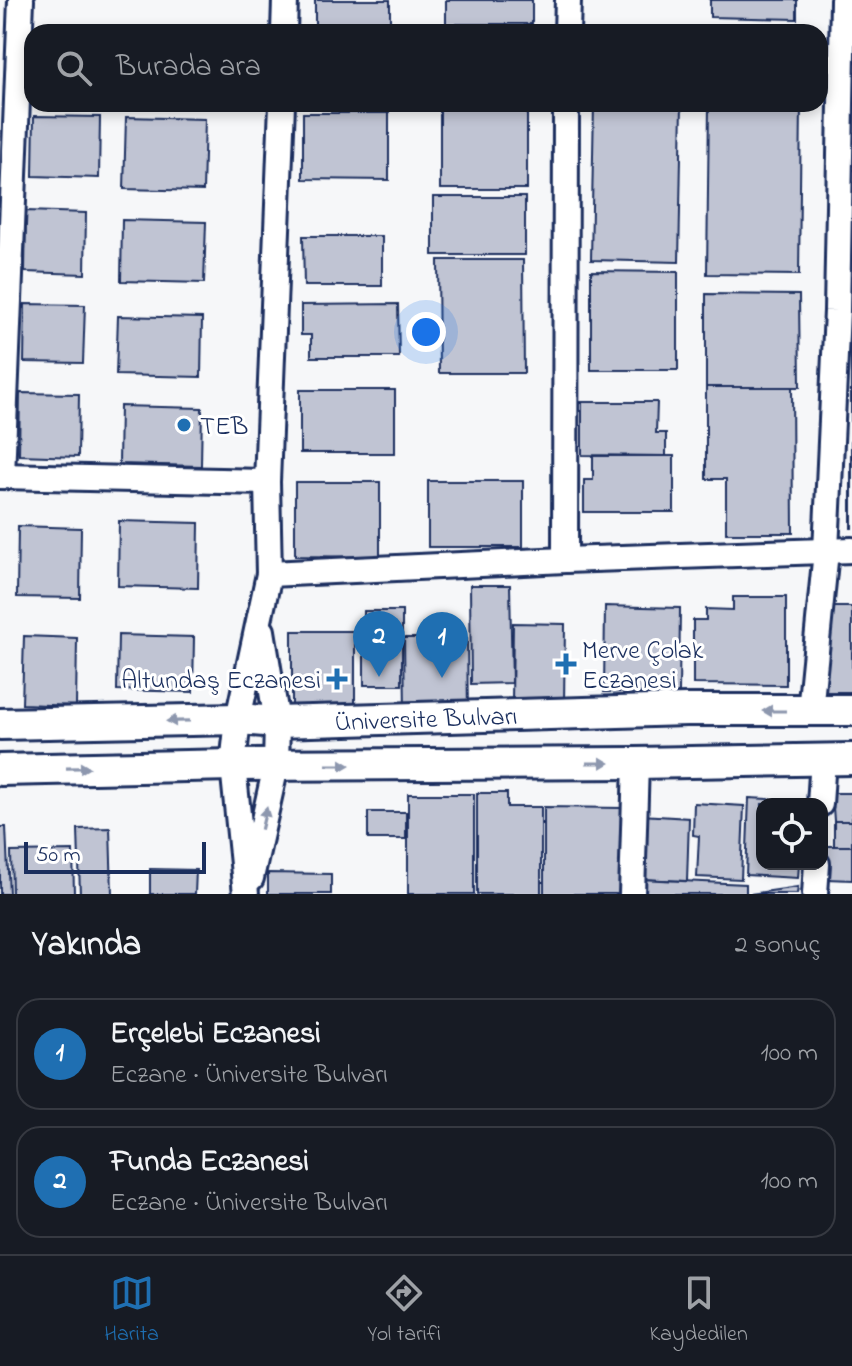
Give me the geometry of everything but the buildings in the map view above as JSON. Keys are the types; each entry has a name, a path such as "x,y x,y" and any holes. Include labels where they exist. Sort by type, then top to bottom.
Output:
{"main road":[{"name":"Üniversite Bulvarı","path":"0,724 238,719 277,722 686,710 852,710"},
{"name":"Üniversite Bulvarı","path":"0,770 838,759"}],"street":[{"path":"21,0 17,35 1,476 267,482"},
{"path":"284,24 285,0"},
{"path":"567,24 568,0"},
{"path":"810,711 826,551 844,310 838,49 843,0"},
{"path":"247,894 233,765 238,719 269,574 267,482 282,112"},
{"path":"565,560 566,112"},
{"path":"269,574 852,550"},
{"path":"247,894 276,766 277,722 260,616"},
{"path":"822,798 838,759"},
{"path":"632,894 636,763"},
{"path":"815,894 817,870"}],"place":[{"name":"TEB","path":"184,425"},
{"name":"Merve Çolak Eczanesi","path":"566,664"},
{"name":"Funda Eczanesi","path":"379,677"},
{"name":"Erçelebi Eczanesi","path":"442,678"},
{"name":"Altundaş Eczanesi","path":"337,679"}]}
